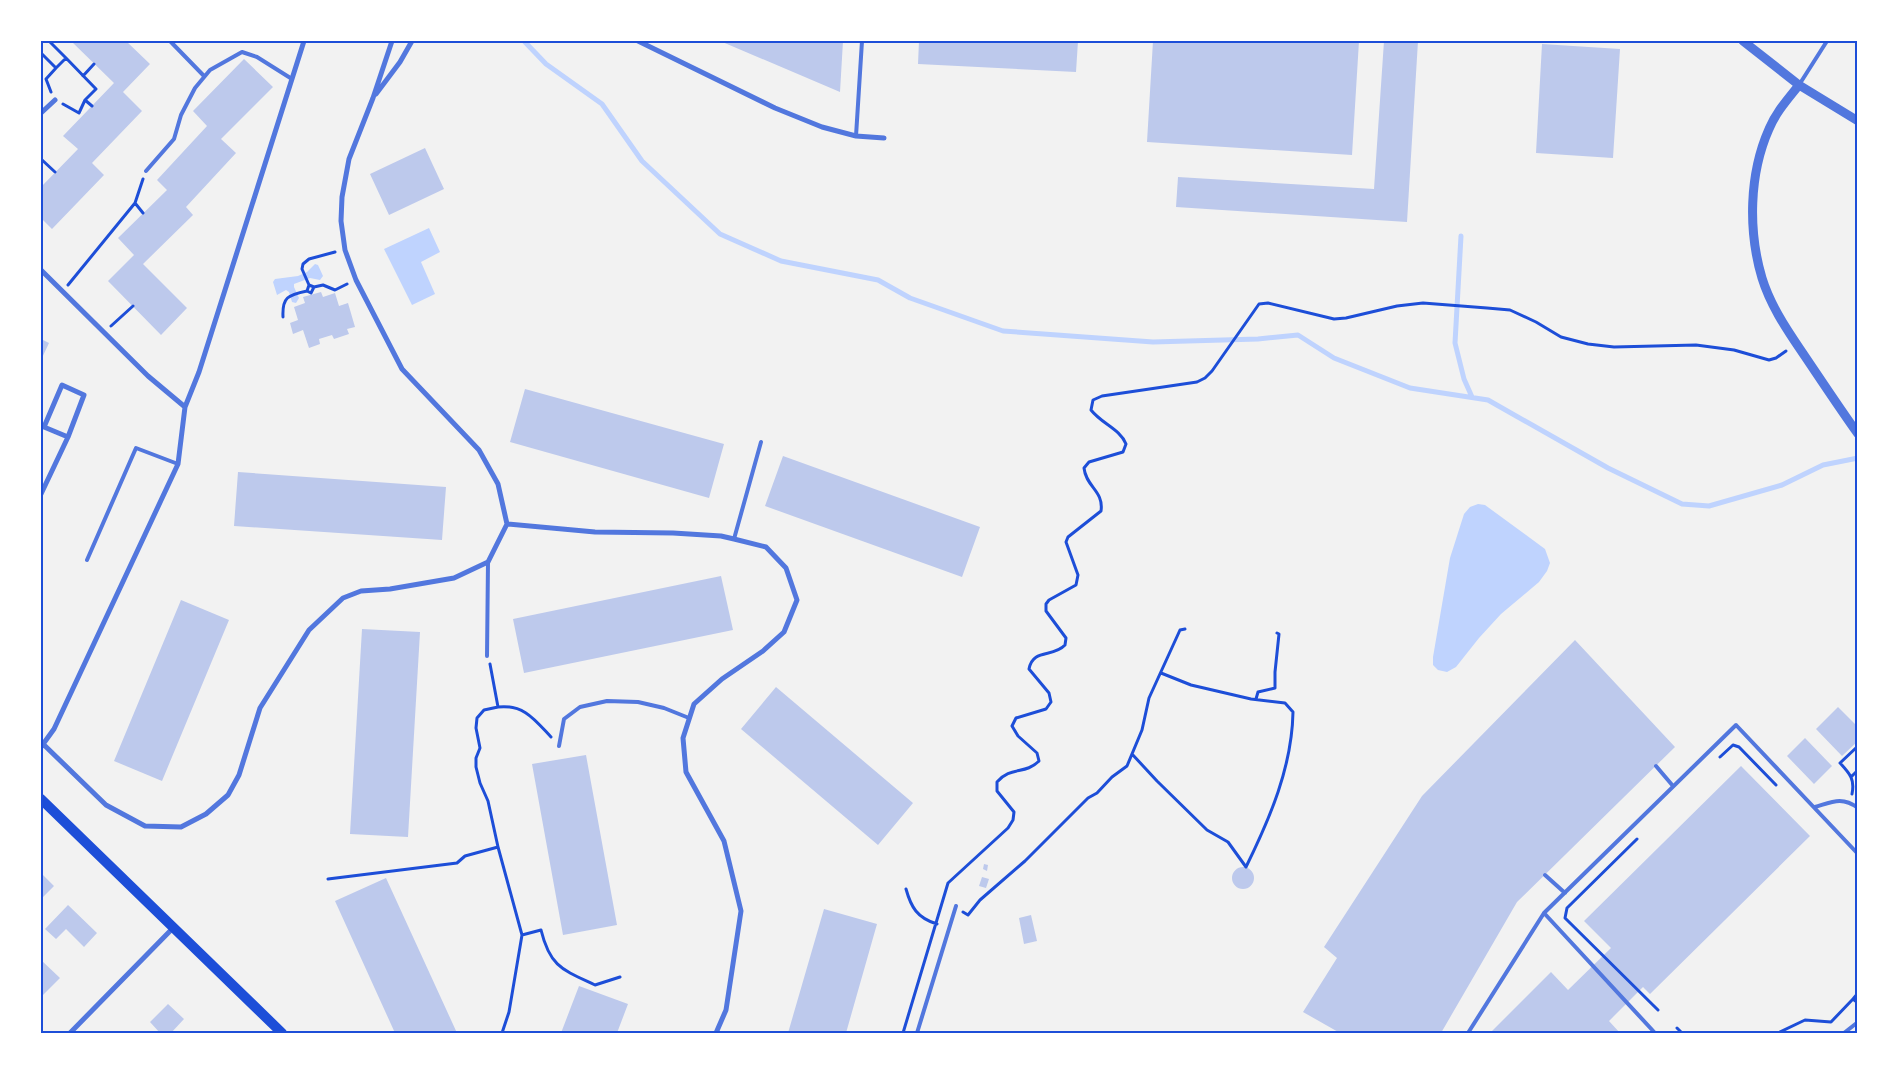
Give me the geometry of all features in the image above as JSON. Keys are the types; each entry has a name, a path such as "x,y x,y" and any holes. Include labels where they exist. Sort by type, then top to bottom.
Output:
{"main road":[{"path":"41,799 282,1033"}],"street":[{"path":"304,41 199,372 186,407 178,464 54,729 42,744 106,805 145,826 181,827 206,814 228,795 239,775 260,708 309,630 343,598 361,591 390,589 454,578 488,562 507,524 498,484 479,450 402,369 356,280 346,250 341,221 342,197 349,159 373,98 392,41"},
{"path":"373,98 400,62 412,41"},
{"path":"638,41 775,108 822,127 856,136 884,138"},
{"path":"1744,41 1800,85 1858,121"},
{"path":"1800,85 1782,106 1763,144 1757,166 1754,191 1754,238 1762,279 1778,314 1858,434"},
{"path":"41,113 54,100"},
{"path":"41,270 148,376 186,407"},
{"path":"41,494 68,438 84,395 62,385 44,427 68,438"},
{"path":"507,524 595,532 712,535 766,547 786,568 797,600 784,632 763,651 722,679 694,704 683,738 686,772 724,841 741,912 726,1010 716,1033"},
{"path":"70,1033 173,928"}],"lane":[{"path":"170,41 204,76"},
{"path":"856,136 862,41"},
{"path":"1800,85 1827,41"},
{"path":"146,171 174,139 181,115 195,88 210,70 242,52 257,58 292,79"},
{"path":"734,539 761,442"},
{"path":"87,560 136,448 178,464"},
{"path":"487,656 488,562"},
{"path":"559,746 564,719 580,707 607,701 638,702 656,706 689,718"},
{"path":"1468,1033 1544,913 1736,725 1858,854"},
{"path":"1656,766 1673,786"},
{"path":"1814,807 1840,800 1850,802 1858,808"},
{"path":"1545,875 1565,893"},
{"path":"917,1033 956,907"},
{"path":"1544,913 1654,1033"},
{"path":"1844,1033 1858,1022"}],"path":[{"path":"49,41 66,58 96,89 85,100 79,112 54,100 46,79 66,58"},
{"path":"41,53 56,68"},
{"path":"83,76 94,64"},
{"path":"85,100 92,106"},
{"path":"41,159 55,172"},
{"path":"63,291 135,203 146,171"},
{"path":"135,203 143,213"},
{"path":"307,291 308,284 302,269 305,261 346,250"},
{"path":"308,284 314,287 323,285 335,290 356,280"},
{"path":"283,317 283,306 288,296 307,291 312,294 314,287"},
{"path":"903,1033 948,883 1008,828 1013,820 1014,812 998,791 996,782 1008,772 1032,768 1039,761 1038,753 1018,736 1012,726 1016,718 1046,710 1051,702 1049,693 1029,669 1031,662 1037,656 1060,650 1065,645 1066,638 1046,611 1046,604 1049,600 1076,585 1078,575 1066,542 1068,537 1102,511 1103,503 1085,478 1084,468 1089,462 1123,452 1126,444 1123,435 1099,419 1091,410 1093,400 1102,396 1197,382 1205,378 1212,371 1259,304 1268,303 1334,319 1397,306 1423,303 1510,310 1536,322 1561,337 1588,344 1614,347 1696,345 1734,350 1769,360 1776,358 1786,351"},
{"path":"104,332 133,306"},
{"path":"942,902 956,907 968,915 980,900 1026,861 1088,798 1097,793 1112,777 1127,766 1142,730 1149,698 1180,630 1185,629"},
{"path":"1256,699 1258,692 1275,688 1279,634 1277,633"},
{"path":"487,656 492,669 498,707"},
{"path":"1132,754 1207,830 1228,842 1246,867 1268,822 1280,787 1289,755 1293,712 1285,704 1191,685 1161,673"},
{"path":"502,1033 509,1012 522,935 498,847 488,801 480,783 476,767 476,758 480,748 476,728 477,718 484,710 509,706 520,708 532,716 559,746"},
{"path":"1718,759 1733,746 1739,747 1778,787"},
{"path":"1852,798 1854,783 1852,776 1840,763 1857,746"},
{"path":"1852,776 1858,770"},
{"path":"1638,838 1567,908 1565,918 1658,1010"},
{"path":"328,878 457,863 465,856 498,847"},
{"path":"906,889 911,907 928,921 950,928"},
{"path":"522,935 541,930 546,949 563,970 595,985 620,977"},
{"path":"1778,1033 1805,1020 1832,1022 1858,993"},
{"path":"1854,999 1858,1003"},
{"path":"1677,1028 1682,1033"}],"water":[{"path":"429,228 440,252 421,262 435,294 412,305 384,249"},
{"path":"315,264 318,265 323,276 320,280 310,278 294,284 299,298 296,303 292,302 289,292 286,290 277,295 273,282 275,279 298,276 307,272"},
{"path":"1478,504 1485,505 1545,549 1550,563 1539,582 1501,614 1456,667 1447,672 1438,670 1433,665 1433,657 1450,558 1464,514 1470,507"}],"building":[{"path":"71,41 126,41 150,64 123,92 142,111 92,163 104,175 52,229 41,218 41,187 78,149 63,136 114,83"},
{"path":"720,41 843,41 840,92"},
{"path":"919,41 1078,41 1076,72 918,64"},
{"path":"1153,41 1359,41 1352,155 1147,142"},
{"path":"1384,41 1418,41 1407,222 1176,207 1178,177 1374,189"},
{"path":"1542,44 1620,49 1613,158 1536,153"},
{"path":"244,59 273,87 221,139 236,153 186,207 193,215 143,264 187,308 161,335 108,281 134,255 118,238 167,190 157,180 207,126 193,111"},
{"path":"425,148 444,189 389,215 370,174"},
{"path":"321,292 323,297 335,293 339,306 348,303 355,327 347,329 349,334 334,339 332,335 319,339 320,344 309,348 303,330 293,334 290,323 298,320 294,307 305,303 303,297"},
{"path":"41,339 49,343 41,360"},
{"path":"525,389 724,444 709,498 510,442"},
{"path":"783,456 980,527 962,577 765,506"},
{"path":"238,472 446,487 442,540 234,526"},
{"path":"721,576 733,630 524,673 513,619"},
{"path":"181,600 229,620 162,781 114,761"},
{"path":"362,629 420,632 408,837 350,834"},
{"path":"1575,640 1675,747 1517,902 1441,1033 1340,1033 1303,1012 1337,958 1324,947 1422,796"},
{"path":"776,687 913,803 878,845 741,729"},
{"path":"1838,707 1858,727 1858,741 1842,756 1816,729"},
{"path":"1805,738 1832,766 1814,784 1787,756"},
{"path":"586,755 617,925 563,935 532,764"},
{"path":"1741,766 1810,836 1650,994 1643,987 1609,1021 1620,1033 1490,1033 1551,972 1568,990 1611,948 1584,921"},
{"path":"984,864 988,865 987,871 983,869"},
{"path":"1239,867 1247,867 1254,874 1254,882 1247,889 1239,889 1232,882 1232,874"},
{"path":"41,873 54,886 41,899"},
{"path":"982,877 989,879 986,888 979,886"},
{"path":"386,878 457,1033 395,1033 335,901"},
{"path":"68,905 97,933 84,947 66,929 56,939 45,929"},
{"path":"824,909 877,924 846,1033 788,1033"},
{"path":"1031,915 1037,941 1024,944 1019,918"},
{"path":"41,960 60,978 41,997"},
{"path":"579,986 628,1004 617,1033 561,1033"},
{"path":"168,1004 184,1019 171,1033 160,1033 150,1022"}],"waterway":[{"path":"524,41 546,64 602,104 642,161 720,234 781,261 878,280 910,298 1003,331 1153,342 1258,339 1298,335 1334,358 1410,388 1488,400 1608,468 1682,504 1709,506 1782,485 1823,465 1858,458"},
{"path":"1461,236 1455,343 1464,379 1472,397"}]}
